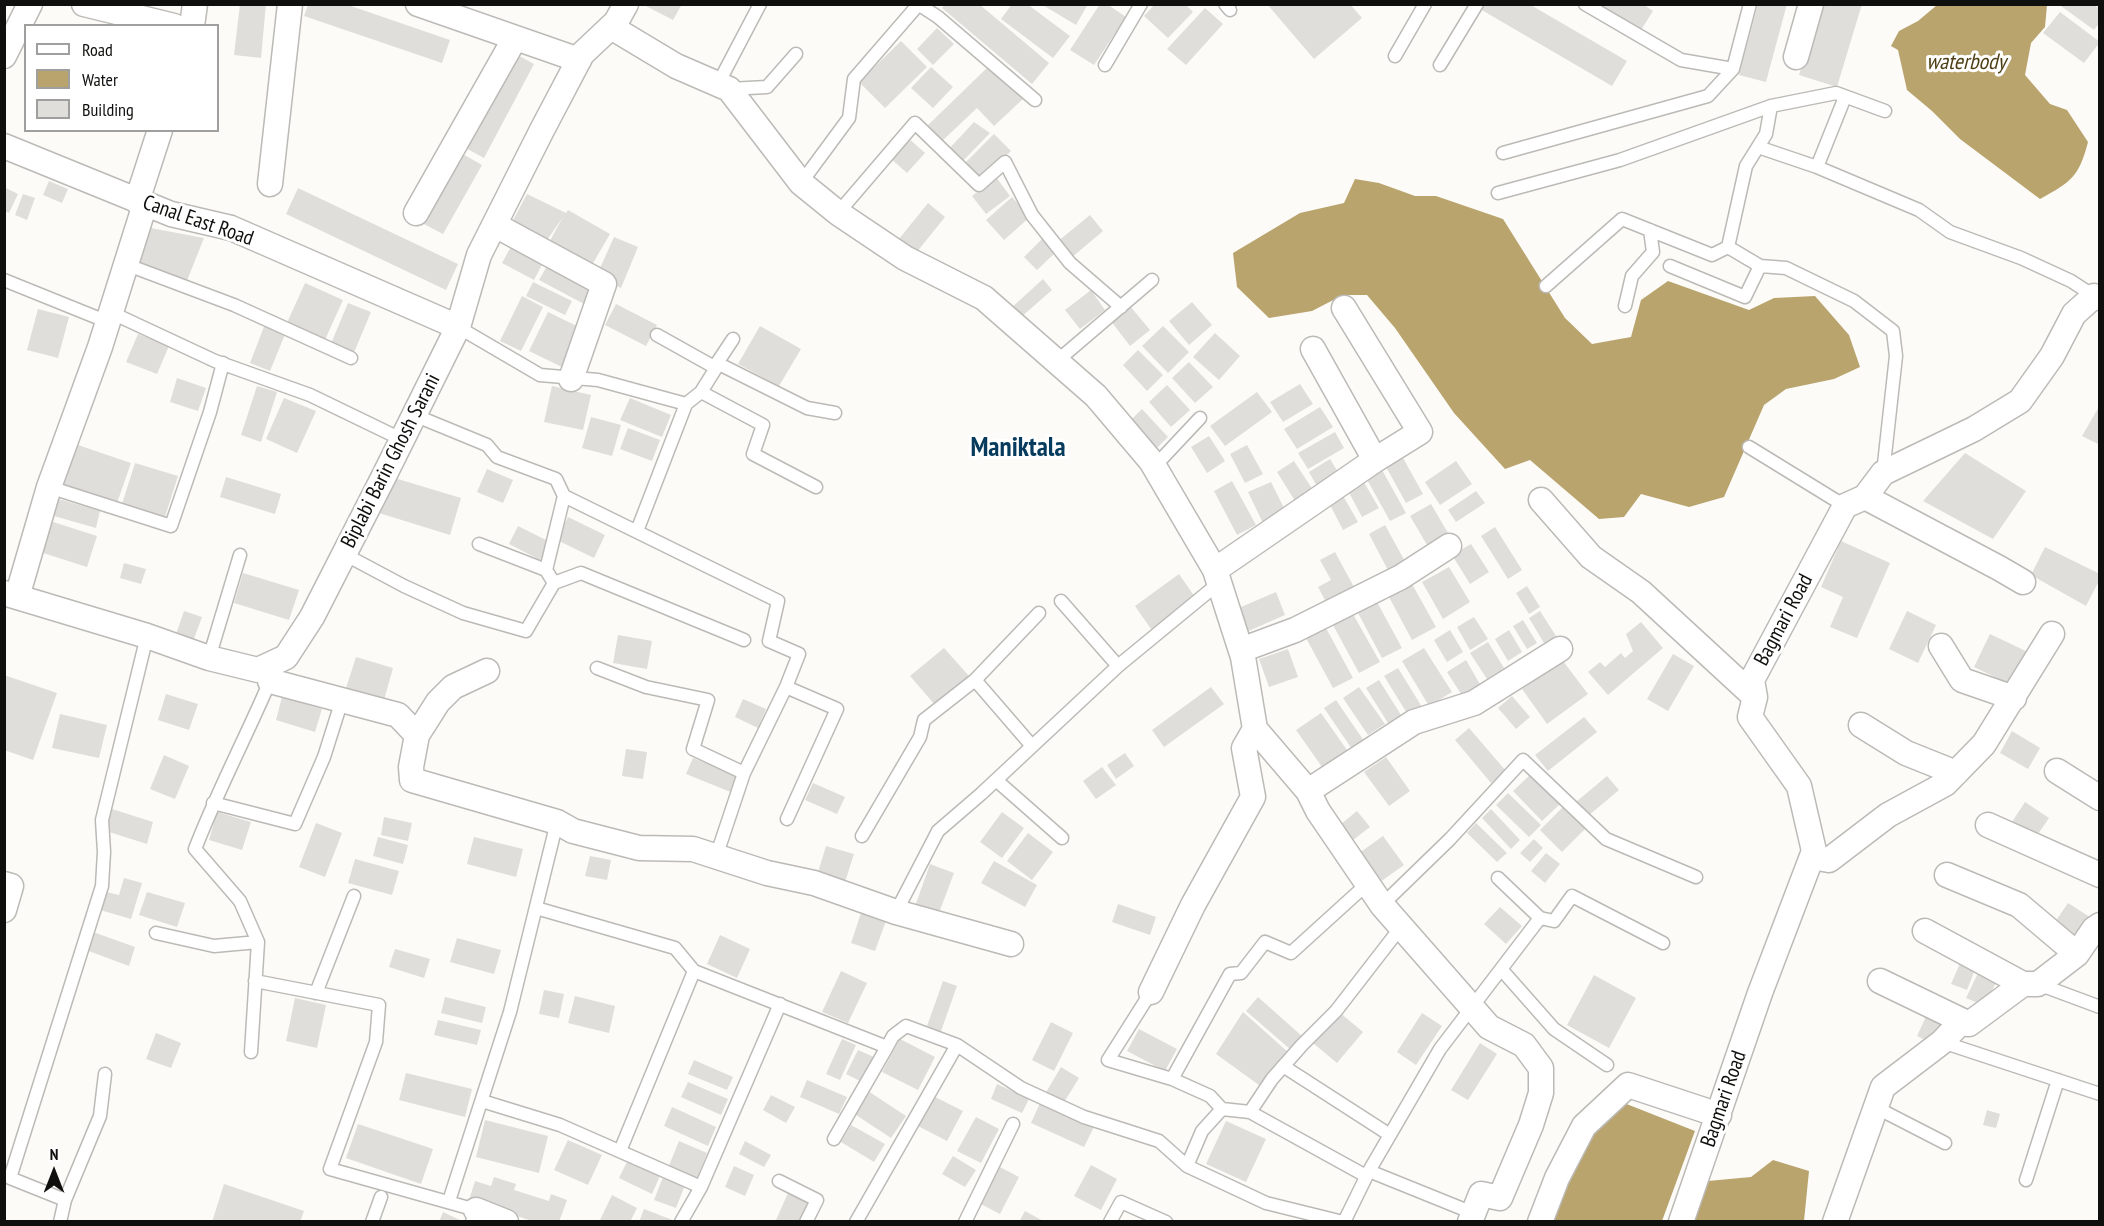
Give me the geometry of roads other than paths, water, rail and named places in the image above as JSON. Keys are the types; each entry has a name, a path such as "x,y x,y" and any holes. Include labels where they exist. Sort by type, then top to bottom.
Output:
{"street":[{"path":"4,56 30,4"},
{"path":"84,4 166,24"},
{"path":"192,24 195,4"},
{"path":"270,184 290,4"},
{"path":"418,4 579,60"},
{"name":"Biplabi Barin Ghosh Sarani","path":"269,673 286,657 312,617 344,555 458,327 479,255 582,54 611,27 626,4"},
{"path":"1796,57 1811,4"},
{"path":"611,27 676,66 723,86 801,183 838,213 905,258 984,298 1096,396 1154,467 1217,576 1241,650 1255,729 1308,791 1366,884 1382,905 1489,1028 1524,1045 1541,1068 1541,1093 1531,1125 1500,1198 1481,1194 1471,1217"},
{"path":"416,213 515,38"},
{"path":"159,132 109,317 11,595 147,636 209,658 269,673 342,700 398,716 417,735"},
{"name":"Canal East Road","path":"4,146 171,214 231,228 458,327"},
{"path":"495,225 604,284 571,379"},
{"name":"Bagmari Road","path":"1682,1221 1760,993 1814,851 1799,786 1750,717 1755,697 1752,680 1855,501 1883,473 1974,429 2020,401 2052,356 2074,314 2097,297"},
{"path":"1217,576 1375,460 1419,432 1419,428 1344,308"},
{"path":"1313,349 1375,460"},
{"path":"1541,500 1591,557 1641,592 1755,697"},
{"path":"1855,501 1999,568 2023,582"},
{"path":"1241,650 1295,630 1401,577 1449,546"},
{"path":"1812,857 1829,860 1888,815 1945,784 1984,744 2052,634"},
{"path":"1941,646 1962,680 2014,698"},
{"path":"1308,791 1414,722 1474,703 1560,649"},
{"path":"487,670 453,687 438,702 417,735 411,767 412,780 557,822 573,831 639,848 693,849 767,873 814,884 896,912 1011,944"},
{"path":"1862,725 1906,753 1956,772"},
{"path":"1151,992 1193,905 1253,796 1244,748 1255,729"},
{"path":"2057,771 2100,798"},
{"path":"1988,825 2100,874"},
{"path":"1947,875 2019,905 2077,954"},
{"path":"4,884 11,886 4,910"},
{"path":"1835,1221 1883,1087 1942,1042 1960,1023 1969,1024 2077,954 2098,928"},
{"path":"1925,931 2030,984"},
{"path":"1880,981 1969,1024"},
{"path":"1540,1221 1557,1178 1584,1126 1628,1085 1719,1115"},
{"path":"474,1216 506,1221"}],"lane":[{"path":"760,4 723,86 767,87 796,54"},
{"path":"1106,65 1141,4"},
{"path":"1395,56 1425,4"},
{"path":"1440,64 1477,4"},
{"path":"1585,4 1681,60 1733,69"},
{"path":"1503,153 1708,96 1733,69 1750,5 1743,4"},
{"path":"801,183 849,118 854,79 918,5 938,17 1035,99"},
{"path":"1498,194 1620,160 1771,106 1836,93 1886,111"},
{"path":"1817,167 1845,97"},
{"path":"1728,247 1746,166 1766,134 1771,106"},
{"path":"838,213 915,123 979,185 1005,162 1032,215 1044,231 1070,263 1121,307"},
{"path":"1758,147 1817,167 1919,210 1950,232 2021,258 2071,281 2097,297"},
{"path":"1546,286 1622,219 1712,255 1728,247"},
{"path":"1625,306 1632,276 1653,252 1650,230"},
{"path":"1728,247 1760,266 1786,268 1854,301 1893,331 1896,356 1883,473"},
{"path":"125,264 234,305 351,358"},
{"path":"1670,266 1745,297 1760,266"},
{"path":"4,280 109,317 310,395 402,440"},
{"path":"1057,361 1152,280"},
{"path":"458,327 540,375 598,380 686,404"},
{"path":"657,335 807,408 835,413"},
{"path":"637,531 686,404 701,392 733,339"},
{"path":"49,488 171,526 210,412 223,363"},
{"path":"701,392 763,425 753,454 816,488"},
{"path":"414,415 487,446 497,457 556,479 564,496 546,570"},
{"path":"1154,467 1200,418"},
{"path":"1749,447 1855,501"},
{"path":"564,496 778,601 769,641 799,654 786,687 744,773 716,856"},
{"path":"479,544 546,570 554,583"},
{"path":"209,658 240,555"},
{"path":"344,555 463,613 526,632 554,583 581,573 744,640"},
{"path":"896,912 938,831 1217,576"},
{"path":"1061,601 1119,666"},
{"path":"862,836 920,737 924,720 975,680 1040,613"},
{"path":"65,1200 10,1178 102,886 104,852 102,820 147,636"},
{"path":"597,668 646,687 708,700 693,749 744,773"},
{"path":"251,1052 258,942 240,901 195,849 269,673"},
{"path":"975,680 1032,746"},
{"path":"786,687 837,709 787,819"},
{"path":"213,803 295,824 324,758 342,700"},
{"path":"1382,905 1450,838 1523,760 1606,838 1696,877"},
{"path":"996,780 1062,838"},
{"path":"449,1201 510,1012 557,822"},
{"path":"1497,878 1540,918 1554,921 1572,896 1664,944"},
{"path":"1172,1079 1230,974 1241,973 1265,942 1291,953 1366,884"},
{"path":"316,993 354,896"},
{"path":"536,908 675,948 694,971 887,1047"},
{"path":"834,1139 893,1036 906,1026 957,1045 1021,1088 1084,1117 1159,1141 1186,1166 1266,1203 1344,1221 1368,1173 1440,1049 1540,918"},
{"path":"1250,1112 1283,1066 1336,1011 1401,927"},
{"path":"156,933 214,946 258,942"},
{"path":"1501,969 1554,1029 1607,1065"},
{"path":"620,1151 694,971"},
{"path":"255,981 379,1005 376,1042 330,1169 449,1201 474,1216"},
{"path":"2030,984 2100,1007"},
{"path":"1151,992 1108,1060 1172,1079 1210,1096 1222,1109 1250,1112 1368,1173 1471,1217"},
{"path":"681,1221 701,1187 780,1004"},
{"path":"1942,1042 2100,1094"},
{"path":"856,1221 957,1045"},
{"path":"1283,1066 1390,1135"},
{"path":"60,1221 65,1200 100,1116 105,1074"},
{"path":"2026,1180 2058,1080"},
{"path":"482,1101 560,1125 701,1187"},
{"path":"1875,1107 1945,1143"},
{"path":"1186,1166 1202,1131 1222,1109"},
{"path":"965,1221 1013,1124"},
{"path":"779,1181 818,1200 806,1221"},
{"path":"372,1221 381,1197"},
{"path":"1110,1221 1121,1202 1166,1221"}],"water":[{"name":"waterbody","path":"1937,5 2047,5 2045,27 2031,43 2025,75 2050,104 2067,110 2088,142 2077,171 2059,188 2040,199 1960,139 1907,90 1898,50 1891,46 1899,31 1918,21"},
{"path":"1355,179 1379,183 1415,196 1436,196 1503,219 1565,318 1592,344 1631,337 1641,300 1668,281 1749,310 1774,298 1815,296 1849,335 1860,367 1834,379 1786,389 1764,405 1724,497 1689,507 1641,494 1624,517 1599,519 1530,460 1505,469 1454,413 1395,328 1367,295 1343,295 1312,311 1269,318 1237,287 1233,253 1300,213 1344,203"},
{"path":"1624,1103 1695,1131 1662,1221 1551,1222 1591,1131"},
{"path":"1773,1160 1809,1171 1804,1221 1694,1222 1708,1181 1751,1177"}],"district":[{"name":"Maniktala","path":"1018,448"}]}
